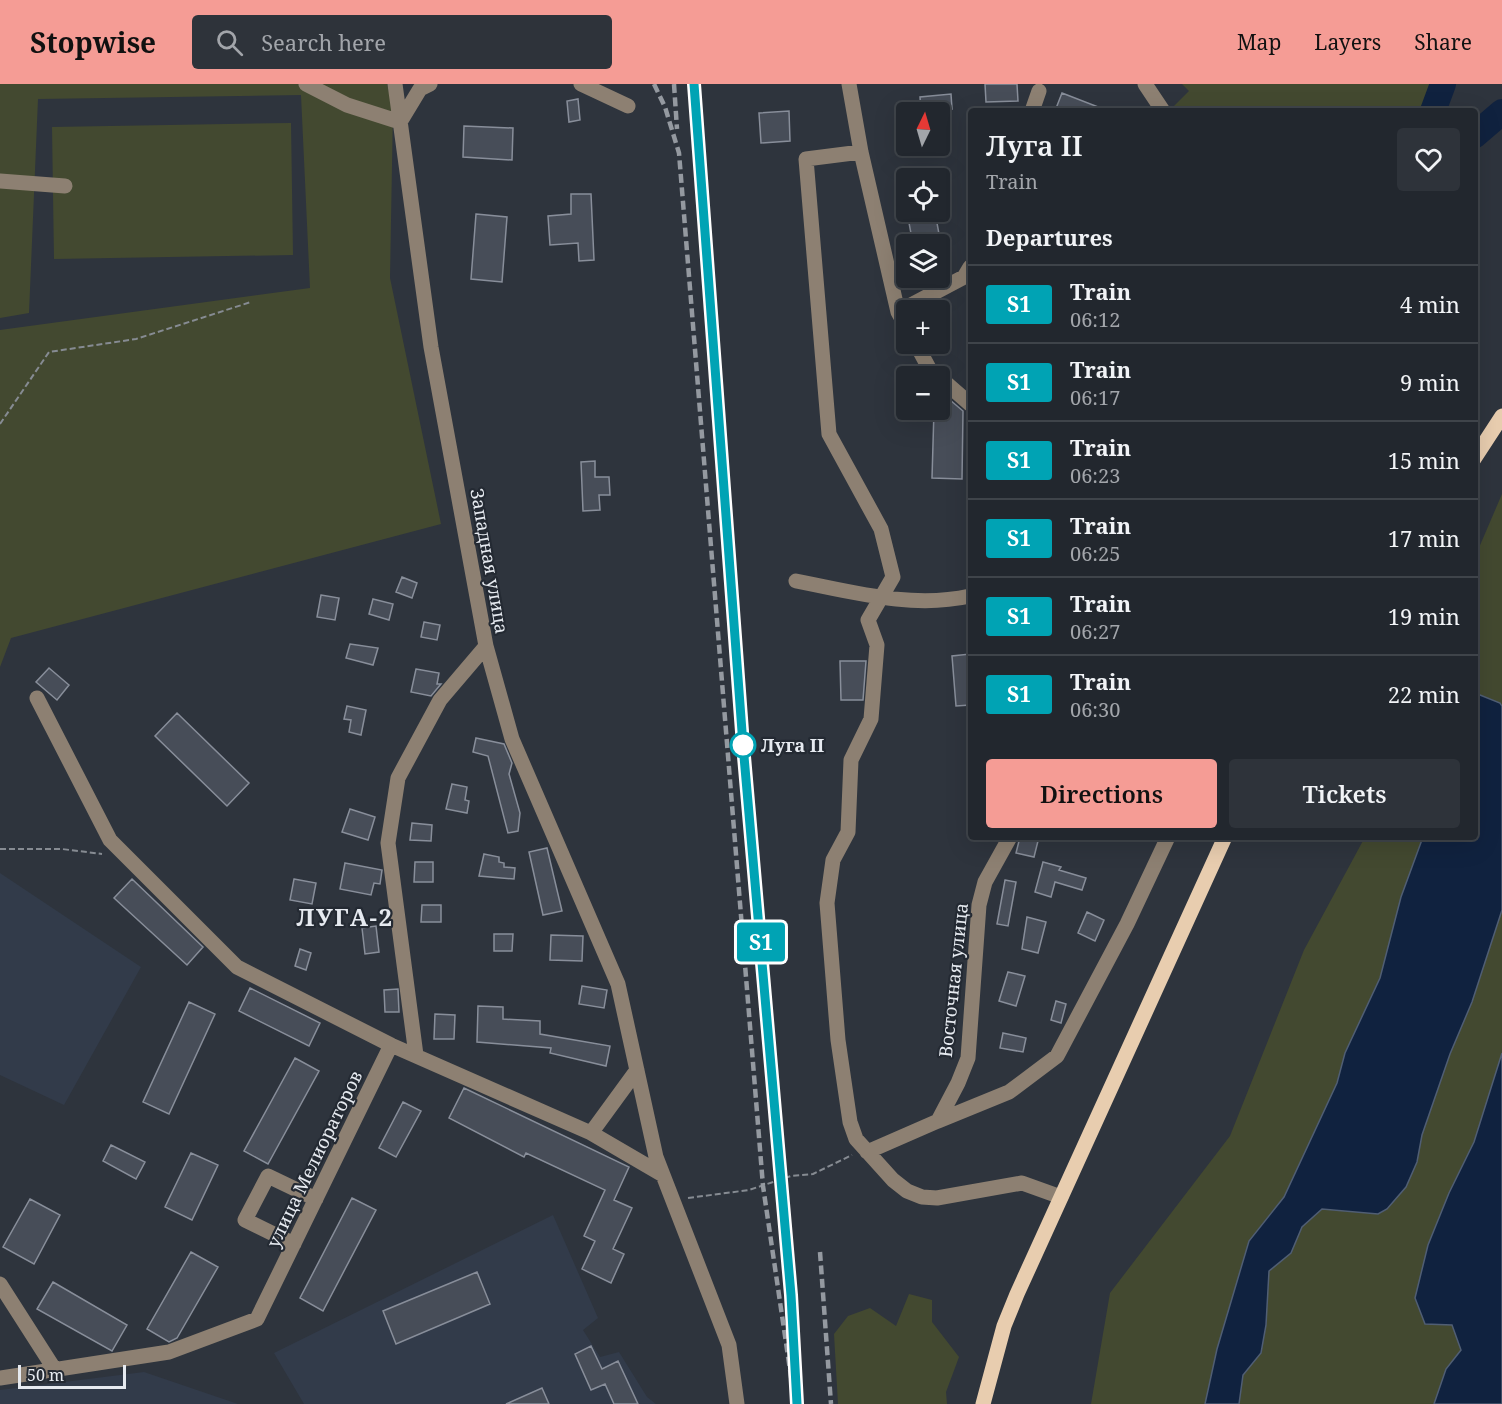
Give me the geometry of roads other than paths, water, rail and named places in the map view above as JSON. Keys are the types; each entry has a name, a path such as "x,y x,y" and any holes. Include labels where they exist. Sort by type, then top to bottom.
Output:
{"main road":[{"path":"1478,447 1502,416"},
{"path":"983,1404 1004,1326 1224,840"}],"street":[{"path":"306,84 347,105 400,122 420,89 430,84"},
{"name":"Западная улица","path":"395,84 431,347 486,646 440,700 398,778 388,843 416,1055"},
{"path":"581,84 628,106"},
{"path":"849,84 861,152 896,303"},
{"path":"1145,84 1161,108"},
{"path":"1033,108 1039,91"},
{"path":"861,152 806,159 829,434 881,529 893,577 883,599 868,620 877,645 871,718 851,760 848,832 833,860 827,903 838,1040 850,1122 856,1139 893,1180 907,1191 922,1197 937,1198 1022,1183 1061,1197"},
{"path":"0,181 65,186"},
{"path":"921,300 964,277 968,270"},
{"path":"950,387 968,402"},
{"path":"796,581 883,599 951,601 968,597"},
{"path":"486,646 512,739 618,984 656,1157 729,1345 737,1404"},
{"path":"36,698 110,840 237,967 392,1045 591,1133 663,1175"},
{"name":"Восточная улица","path":"938,1121 968,1058 979,905 991,868 1008,840"},
{"path":"867,1152 881,1144 1009,1092 1057,1056 1127,924 1167,840"},
{"name":"улица Мелиораторов","path":"0,1378 169,1352 257,1318 392,1045"},
{"path":"591,1133 637,1070"},
{"path":"294,1244 245,1220 268,1176 316,1199"},
{"path":"0,1284 56,1370"}],"water":[{"path":"1478,694 1500,703 1502,706 1502,910 1472,1002 1450,1054 1422,1135 1417,1162 1406,1187 1387,1209 1378,1214 1322,1209 1302,1227 1291,1253 1269,1271 1266,1325 1261,1353 1243,1375 1239,1404 1205,1404 1217,1349 1249,1241 1284,1197 1337,1083 1345,1053 1380,978 1401,897 1422,840 1478,840"},
{"path":"1502,1053 1502,1404 1434,1404 1446,1369 1461,1350 1452,1325 1425,1324 1415,1298 1428,1245 1449,1193 1474,1142"}],"waterway":[{"path":"1434,108 1443,84"},
{"path":"1478,133 1502,112"}],"railway":[{"path":"654,84 665,107 679,153 763,1186 795,1404"},
{"path":"674,84 677,129"},
{"path":"694,84 743,745 794,1355"},
{"path":"820,1252 831,1404"}],"train":[{"name":"S1","path":"694,84 743,745 791,1295 797,1404"}],"place":[{"name":"Луга II","path":"743,745"}],"district":[{"name":"ЛУГА-2","path":"345,916"}]}
